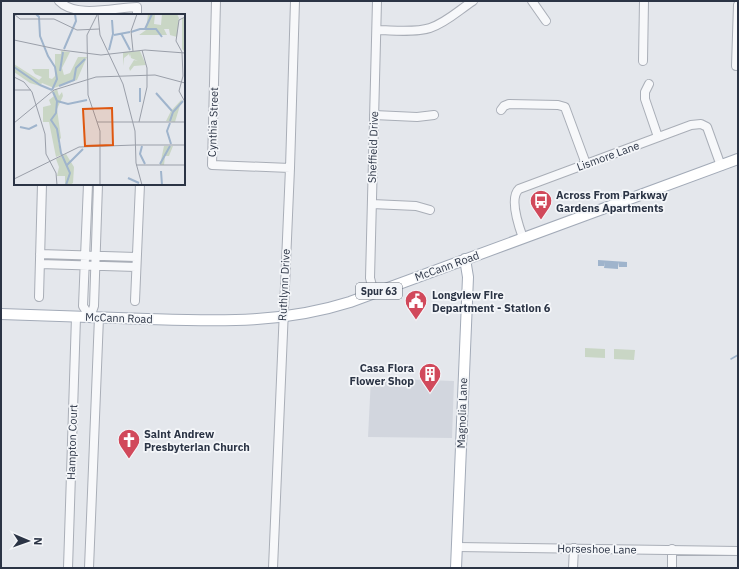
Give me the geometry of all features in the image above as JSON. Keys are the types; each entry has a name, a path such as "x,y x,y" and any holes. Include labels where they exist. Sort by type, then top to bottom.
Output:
{"main road":[{"name":"McCann Road","path":"1,314 225,321 282,318 330,308 738,159"},
{"name":"Magnolia Lane","path":"456,568 468,277 465,259"}],"street":[{"path":"59,1 69,8 95,11 137,7 137,14"},
{"name":"Cynthia Street","path":"216,1 212,165 290,168"},
{"name":"Ruthlynn Drive","path":"272,568 282,318 290,168 295,1"},
{"name":"Sheffield Drive","path":"374,293 370,278 377,1"},
{"path":"377,30 414,30 430,28 444,21 473,1"},
{"path":"532,1 546,21"},
{"path":"642,61 644,1"},
{"path":"736,66 738,5"},
{"path":"649,84 645,92 645,99 658,137"},
{"path":"501,110 504,106 509,104 558,105 565,107 586,164"},
{"path":"374,115 434,115"},
{"name":"Lismore Lane","path":"523,238 516,214 515,196 517,190 691,125 704,124 707,128 721,166"},
{"path":"39,297 42,185"},
{"path":"88,185 86,265 83,306 94,317"},
{"path":"94,317 98,185"},
{"path":"135,301 140,185"},
{"path":"372,204 416,206 430,210"},
{"path":"40,254 136,257"},
{"path":"40,264 136,267"},
{"path":"85,286 95,286"},
{"name":"Hampton Court","path":"68,568 76,317"},
{"name":"Hampton Court","path":"89,568 94,317"},
{"name":"Horseshoe Lane","path":"457,547 738,551"},
{"path":"573,568 574,548"},
{"path":"672,549 672,568"}],"shaded area":[{"path":"371,378 454,381 452,438 368,437"}],"green space":[{"path":"585,348 605,349 605,358 585,357"},
{"path":"614,349 635,350 634,360 614,359"}],"water":[{"path":"598,260 627,262 627,267 619,267 618,262 618,269 604,268 605,262 604,266 598,266"}],"waterway":[{"path":"731,359 738,355"}],"place":[{"name":"Across From Parkway Gardens Apartments","path":"541,220"},
{"name":"Longview Fire Department - Station 6","path":"416,320"},
{"name":"Casa Flora Flower Shop","path":"430,394"},
{"name":"Saint Andrew Presbyterian Church","path":"129,460"}]}
